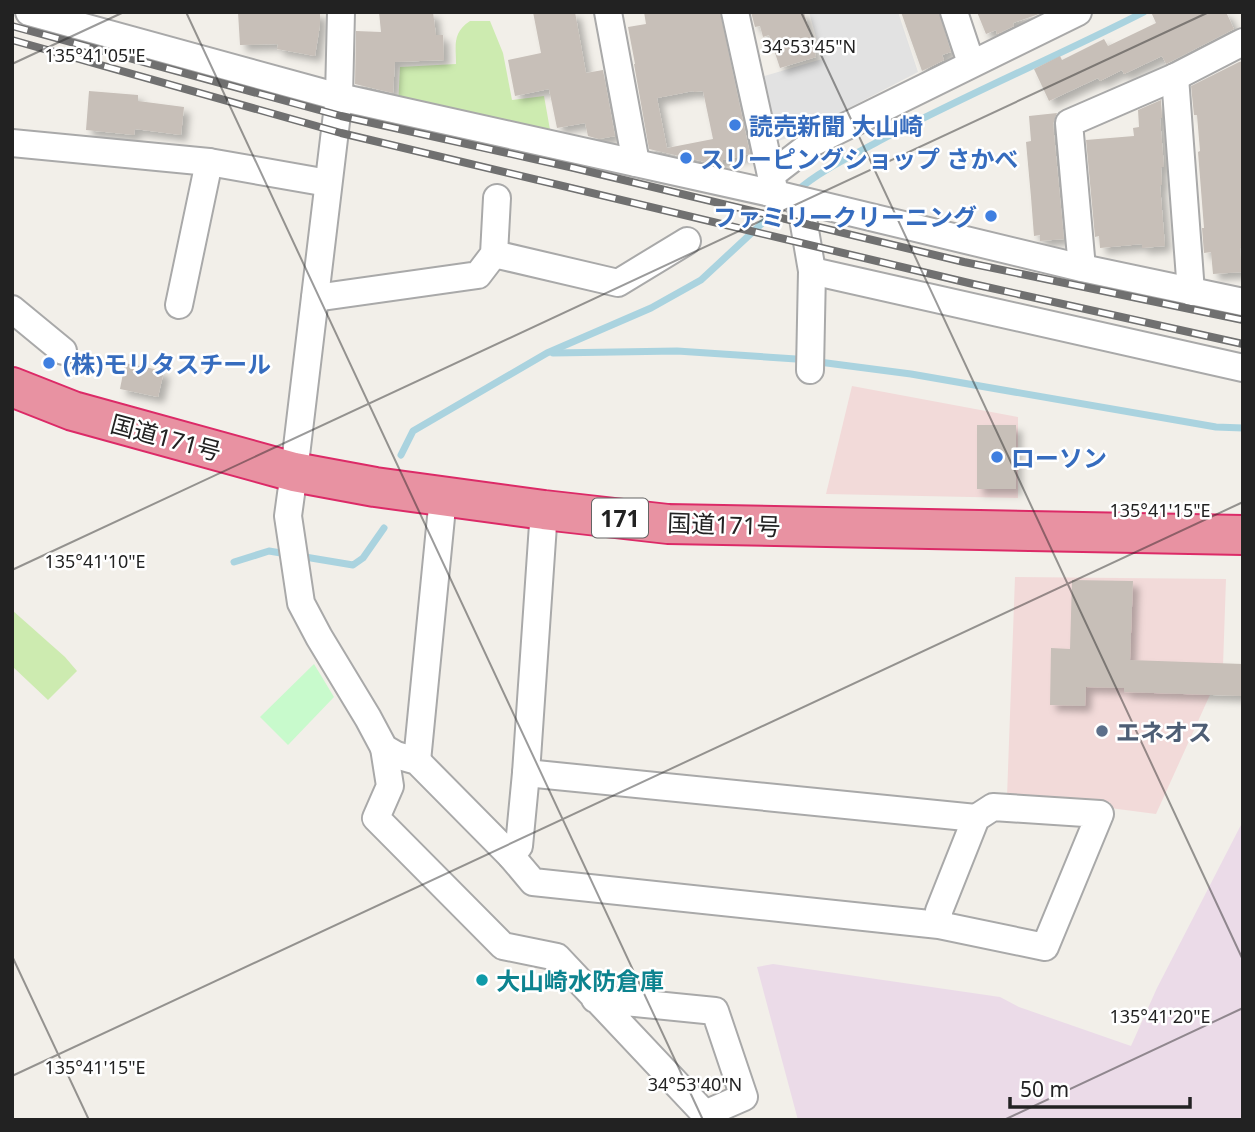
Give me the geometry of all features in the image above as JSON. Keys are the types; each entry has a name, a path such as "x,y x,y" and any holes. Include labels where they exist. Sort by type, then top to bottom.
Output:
{"highway":[{"name":"国道171号","path":"12,387 73,411 294,472 375,487 544,510 668,524 1243,535"}],"street":[{"path":"29,12 339,97 636,163 782,190 1082,268 1243,302"},
{"path":"341,12 339,97 288,516 301,603 384,748 390,786 376,818 503,946 557,957 596,999 705,1114 744,1097 715,1012 596,999"},
{"path":"608,12 636,163"},
{"path":"735,12 782,190 812,271 810,370"},
{"path":"954,12 971,64"},
{"path":"782,190 814,142 1073,13"},
{"path":"1082,268 1069,124 1175,77 1243,42"},
{"path":"1175,77 1191,292"},
{"path":"12,143 209,162 328,183"},
{"path":"179,305 209,162"},
{"path":"315,298 478,275 494,254 498,198"},
{"path":"494,254 618,283 687,242"},
{"path":"812,271 1243,368"},
{"path":"12,309 63,351"},
{"path":"417,761 443,497"},
{"path":"511,856 519,846 526,773 544,510"},
{"path":"384,748 396,755 417,761 511,856 533,882 939,925 1045,947 1100,814 993,807 976,818 939,911 939,925"},
{"path":"526,773 976,818"}],"shaded area":[{"path":"809,12 898,12 918,72 797,135 775,142 761,77 822,59"},
{"path":"852,386 1018,417 1018,498 826,494"},
{"name":"エネオス","path":"1015,577 1226,579 1223,666 1156,814 1110,808 1110,802 1007,797"},
{"path":"1243,821 1243,1120 798,1120 757,967 773,964 1000,997 1019,1007 1131,1046 1157,988"}],"green space":[{"path":"470,21 490,21 503,53 512,100 544,96 552,141 398,107 400,67 456,64 458,35"},
{"path":"12,610 77,671 48,700 12,666"},
{"path":"314,664 334,697 288,745 260,717"}],"building":[{"path":"238,12 320,12 315,56 277,49 278,44 240,45"},
{"path":"379,12 433,12 436,35 443,35 444,60 395,62 393,93 355,84 356,31 381,32"},
{"path":"533,12 575,12 586,73 603,70 615,136 599,139 588,136 585,123 557,128 549,89 515,96 508,60 541,53"},
{"path":"644,12 720,12 750,154 714,164 649,149 628,27 646,24","holes":["703,91 713,139 667,148 657,98"]},
{"path":"751,12 804,12 816,57 780,68 769,35 763,37 760,26 755,27"},
{"path":"901,12 939,12 951,52 942,55 944,60 922,71"},
{"path":"977,12 1039,14 1013,23 1014,26 997,34 996,30 986,34"},
{"path":"1151,12 1226,12 1234,29 1166,64 1162,56 1124,74 1122,70 1100,81 1098,78 1049,101 1034,69 1060,56 1062,60 1104,39 1108,46 1156,23"},
{"path":"1243,61 1243,246 1240,247 1242,272 1213,274 1211,252 1204,253 1200,151 1191,86"},
{"path":"89,91 138,95 138,101 184,107 181,135 135,129 134,135 86,130"},
{"path":"1161,100 1164,167 1161,167 1160,185 1165,246 1142,248 1142,244 1100,248 1099,236 1095,237 1086,140 1134,136 1133,128 1139,127 1138,110"},
{"path":"1057,113 1053,124 1064,239 1040,241 1040,235 1034,236 1026,142 1031,141 1029,116"},
{"path":"125,363 164,371 158,397 120,389"},
{"name":"ローソン","path":"977,425 1016,425 1016,489 977,489"},
{"path":"1072,580 1133,581 1130,660 1243,664 1243,696 1124,692 1124,688 1086,687 1085,706 1050,705 1051,648 1070,649"}],"waterway":[{"path":"797,191 836,164 911,124 1144,12"},
{"path":"401,455 413,431 547,353 651,308 701,280 785,202"},
{"path":"553,353 677,351 796,359 911,374 1216,427 1243,428"},
{"path":"234,562 269,551 353,565 363,558 384,528"}],"railway":[{"path":"12,26 341,116 574,168 964,262 1243,320"},
{"path":"12,40 341,133 973,284 1243,344"}],"place":[{"name":"読売新聞 大山崎","path":"735,125"},
{"name":"スリーピングショップ さかべ","path":"686,158"},
{"name":"ファミリークリーニング","path":"991,216"},
{"name":"(株)モリタスチール","path":"49,363"},
{"name":"ローソン","path":"997,457"},
{"name":"エネオス","path":"1102,731"},
{"name":"大山崎水防倉庫","path":"482,980"}]}
